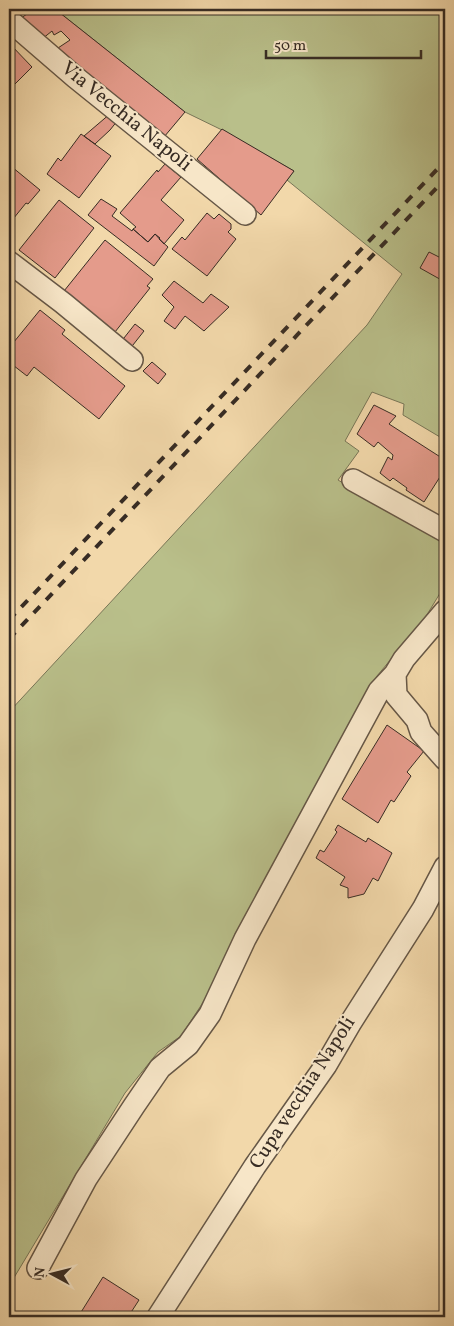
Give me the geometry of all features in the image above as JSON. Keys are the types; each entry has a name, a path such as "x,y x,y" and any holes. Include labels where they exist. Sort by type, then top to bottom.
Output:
{"street":[{"name":"Via Vecchia Napoli","path":"9,20 75,78 245,214"},
{"path":"9,262 63,303 132,360"},
{"path":"353,480 445,531"},
{"path":"38,1268 86,1179 134,1106 160,1068 188,1045 210,1014 245,939 379,691 445,611"},
{"path":"394,674 396,694 416,720 421,732 445,759"},
{"path":"416,720 445,741"},
{"name":"Cupa vecchia Napoli","path":"158,1317 255,1166 326,1065 423,909 445,867"}],"green space":[{"path":"55,9 445,9 445,440 403,415 404,404 372,392 345,441 359,451 338,480 445,544 445,585 425,618 377,676 202,1004 181,1036 158,1052 125,1093 9,1286 9,712 367,325 402,274 287,180 294,171 222,130 185,112"}],"building":[{"path":"34,9 55,9 185,112 164,137 55,50 70,40 61,31 54,35 52,31 42,39 17,21"},
{"path":"9,43 32,67 9,90"},
{"path":"111,113 118,120 95,144 84,136"},
{"path":"222,129 294,171 261,215 197,159"},
{"path":"81,134 111,156 79,198 47,174 58,158 61,161"},
{"path":"165,164 181,177 161,200 184,220 164,244 155,234 148,242 133,229 136,227 120,213 157,170 158,172"},
{"path":"12,167 40,190 28,204 26,203 9,224 9,172"},
{"path":"101,199 117,209 112,216 132,231 133,229 148,242 155,234 168,247 154,266 88,215"},
{"path":"59,200 94,228 55,278 19,250"},
{"path":"207,213 214,219 219,214 231,224 231,229 228,232 236,239 207,276 172,249 182,237 185,240"},
{"path":"105,240 153,279 147,286 150,288 115,332 64,291"},
{"path":"429,252 445,260 445,282 420,268"},
{"path":"174,281 203,303 211,294 229,307 204,331 185,316 175,329 164,321 174,307 162,295"},
{"path":"40,310 65,330 62,334 125,386 99,419 34,367 27,376 9,362 9,348"},
{"path":"135,324 144,331 129,350 120,343"},
{"path":"152,362 166,374 158,384 143,371"},
{"path":"374,405 396,416 389,424 445,460 445,469 424,502 406,490 407,488 393,478 390,481 380,473 388,457 392,460 393,455 378,442 374,447 357,434"},
{"path":"387,725 424,751 407,772 411,776 394,802 391,800 378,823 342,799"},
{"path":"338,825 366,842 368,838 392,853 378,881 373,878 364,894 348,898 348,888 340,885 345,877 316,858 320,850 324,852 337,832 335,830"},
{"path":"103,1277 139,1300 128,1317 78,1317"}],"railway":[{"path":"9,620 445,161"},
{"path":"9,639 445,179"}]}
